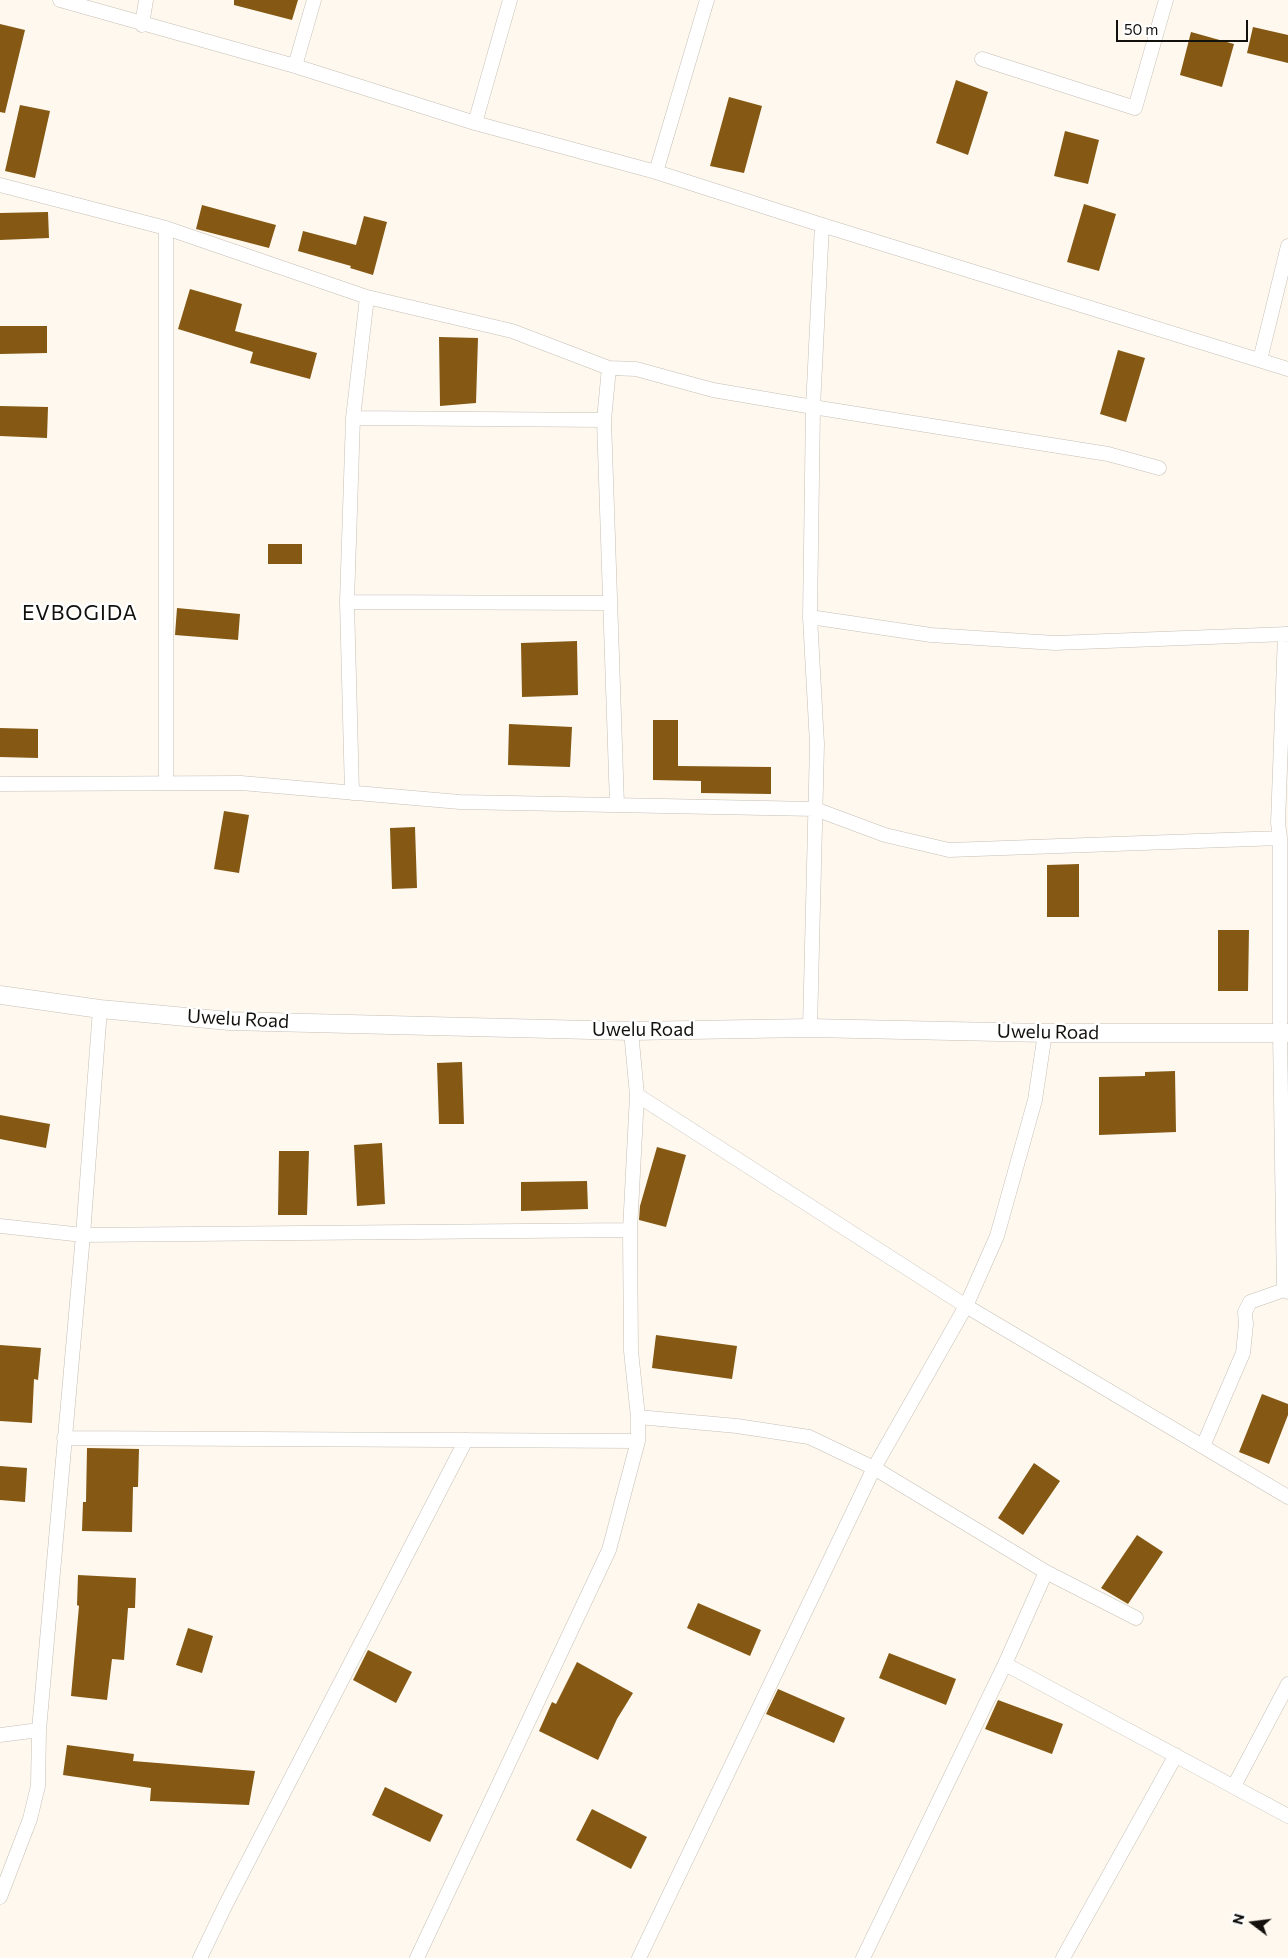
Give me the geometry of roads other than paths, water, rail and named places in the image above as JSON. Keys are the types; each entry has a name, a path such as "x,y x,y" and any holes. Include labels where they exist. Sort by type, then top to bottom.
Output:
{"street":[{"path":"60,0 142,25 295,66 474,123 656,172 1288,369"},
{"path":"142,25 146,0"},
{"path":"295,66 314,0"},
{"path":"474,123 510,0"},
{"path":"656,172 708,0"},
{"path":"982,60 1135,108 1166,0"},
{"path":"0,185 166,228 367,297 512,331 609,368 636,369 713,390 813,408 1108,454 1158,468"},
{"path":"810,1028 817,744 810,617 813,408 822,225"},
{"path":"166,228 166,783"},
{"path":"1260,360 1288,246"},
{"path":"352,793 347,602 353,418 367,297"},
{"path":"609,368 604,420 617,805"},
{"path":"353,418 604,420"},
{"path":"347,602 610,603"},
{"path":"810,617 931,635 1055,642 1286,634 1283,823 1280,838 1286,1291 1250,1302 1245,1312 1246,1324 1243,1353 1203,1446"},
{"path":"0,784 241,783 460,802 815,809 885,835 949,850 1280,838"},
{"name":"Uwelu Road","path":"0,995 100,1009 229,1021 631,1031 810,1028 1045,1033 1284,1033"},
{"path":"0,1897 30,1819 38,1786 39,1730 83,1235 100,1009"},
{"path":"417,1958 609,1550 638,1441 638,1417 631,1351 630,1230 637,1095 631,1031"},
{"path":"639,1958 874,1468 966,1306 998,1236 1035,1100 1045,1033"},
{"path":"637,1095 966,1306 1288,1497"},
{"path":"0,1226 83,1235 630,1230"},
{"path":"638,1417 737,1426 809,1437 874,1468 1046,1572 1136,1618"},
{"path":"64,1438 638,1441"},
{"path":"200,1958 238,1880 466,1440"},
{"path":"863,1958 1005,1664 1046,1572"},
{"path":"1005,1664 1288,1816"},
{"path":"1234,1786 1288,1684"},
{"path":"0,1735 39,1730"},
{"path":"1063,1958 1176,1755"}],"district":[{"name":"EVBOGIDA","path":"80,613"}]}
